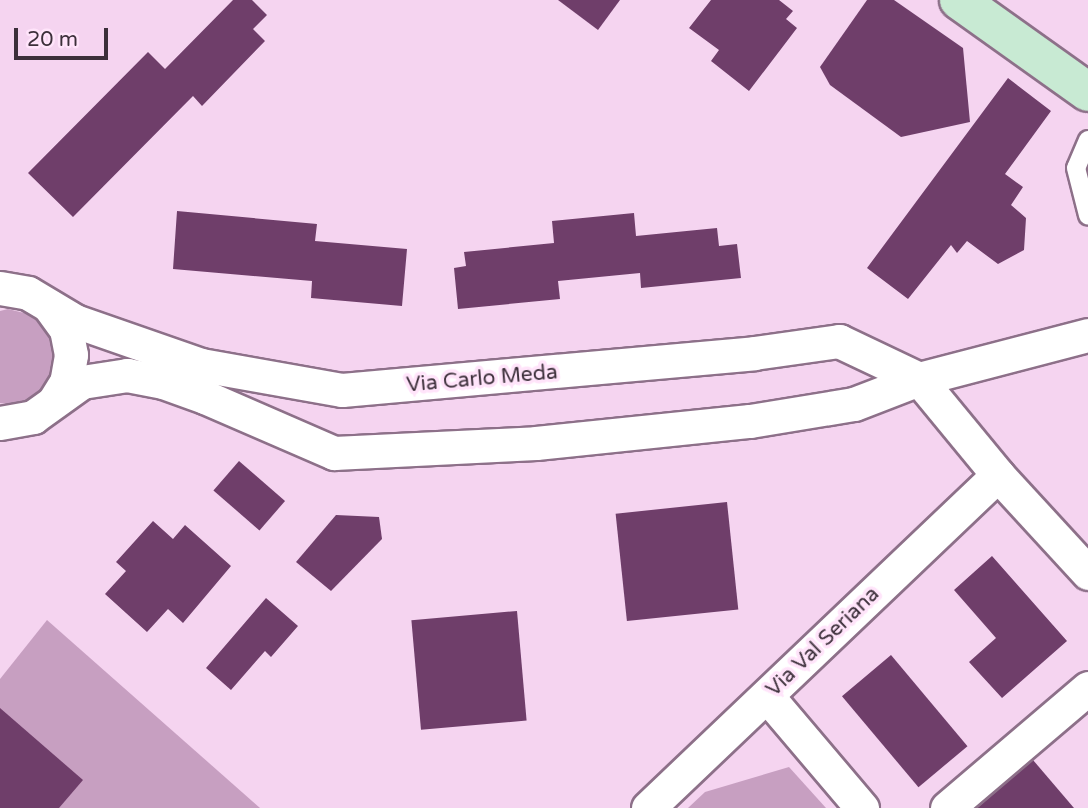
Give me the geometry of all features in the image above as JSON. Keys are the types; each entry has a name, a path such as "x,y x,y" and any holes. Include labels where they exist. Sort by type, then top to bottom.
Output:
{"street":[{"path":"960,0 1088,92"},
{"name":"Via Carlo Meda","path":"0,270 66,329 71,355 66,382 43,410"},
{"name":"Via Carlo Meda","path":"26,296 75,321 201,365 342,390 741,354 839,341 919,379 998,475 1088,573"},
{"path":"0,447 74,386 92,379 141,377 205,397 334,453 536,443 750,421 854,404 919,379 1088,335"},
{"path":"0,423 43,410"},
{"name":"Via Val Seriana","path":"648,808 998,475"},
{"path":"947,808 1088,688"},
{"path":"767,696 862,808"}],"lane":[{"path":"1088,140 1076,168 1088,215"}],"shaded area":[{"path":"8,309 28,314 46,327 54,345 55,367 49,382 40,393 23,402 7,404 0,403 0,311"},
{"path":"47,620 260,808 0,808 0,679"},
{"path":"789,767 826,808 688,808 705,792"}],"building":[{"path":"233,0 252,0 267,15 253,29 265,41 202,106 193,96 73,217 28,173 148,52 165,69"},
{"path":"558,0 620,0 598,30"},
{"path":"711,0 779,0 793,11 786,19 797,28 749,91 711,61 719,50 689,28"},
{"path":"867,0 894,0 963,48 970,122 901,137 830,85 820,67"},
{"path":"1008,78 1051,111 1005,174 1023,187 1011,205 1026,218 1024,250 998,264 967,241 957,253 951,245 908,299 867,268"},
{"path":"177,211 317,224 315,241 407,249 402,306 311,298 312,281 173,269"},
{"path":"634,213 636,236 717,228 719,246 737,244 741,278 641,288 640,273 558,281 560,299 458,309 454,268 466,266 464,252 554,243 552,221"},
{"path":"239,461 285,501 259,530 213,490"},
{"path":"727,502 738,609 627,621 616,514"},
{"path":"336,515 379,517 382,539 331,591 296,562"},
{"path":"153,521 173,539 185,525 231,566 183,623 168,609 147,632 105,594 126,571 116,562"},
{"path":"992,556 1067,641 1002,698 969,662 996,638 954,590"},
{"path":"266,598 298,626 271,657 265,651 231,690 206,668"},
{"path":"517,611 527,721 421,730 411,620"},
{"path":"891,655 967,746 918,787 842,696"},
{"path":"0,708 83,780 59,808 0,808"},
{"path":"1033,760 1074,808 977,808"}]}
